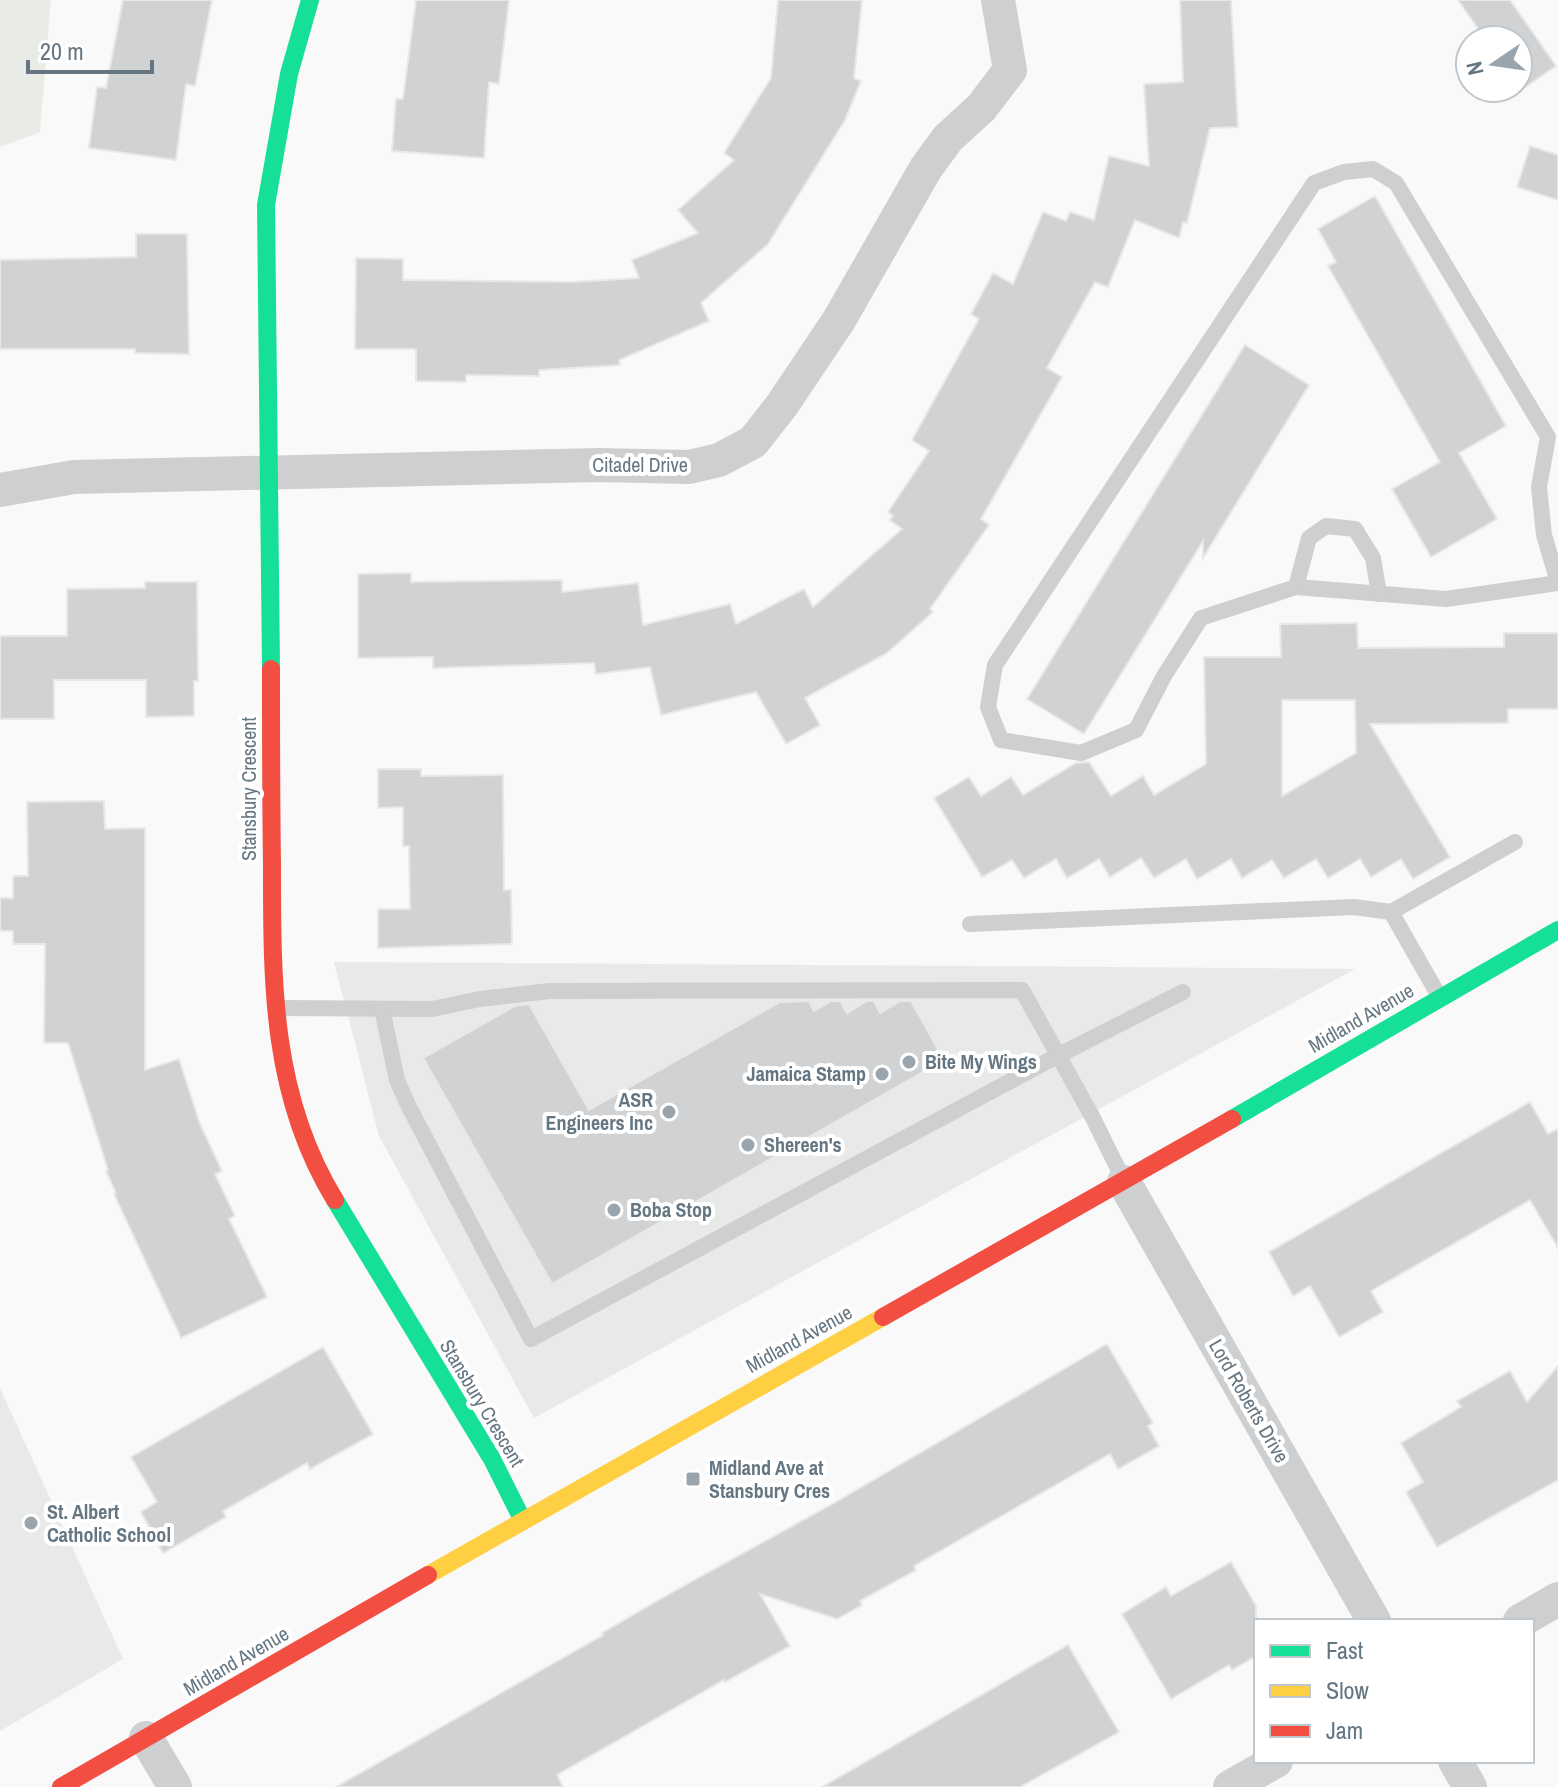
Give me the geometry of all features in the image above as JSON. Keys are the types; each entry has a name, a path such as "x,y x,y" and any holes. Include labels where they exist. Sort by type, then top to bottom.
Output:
{"main road":[{"name":"Stansbury Crescent","path":"310,0 289,74 266,205 272,963 282,1061 296,1118 325,1184 492,1459 523,1521"},
{"name":"Midland Avenue","path":"61,1787 523,1521 1124,1182 1558,930"}],"street":[{"name":"Citadel Drive","path":"0,490 74,477 600,465 689,467 719,460 753,442 782,405 839,320 926,168 948,138 981,108 1010,70 998,0"},
{"name":"Lord Roberts Drive","path":"1124,1182 1373,1619"},
{"path":"1523,1619 1558,1599"},
{"path":"146,1738 175,1787"},
{"path":"1230,1787 1272,1763"},
{"path":"1456,1763 1470,1787"}],"lane":[{"path":"1373,169 1396,183 1553,434 1539,487 1544,535 1558,583 1446,599 1296,587 1201,618 1164,676 1136,730 1081,753 1001,740 988,707 995,665 1314,183 1344,172 1373,169"},
{"path":"1296,587 1309,538 1326,526 1355,529 1373,558 1379,594"},
{"path":"970,924 1354,907 1391,912 1515,842"},
{"path":"1391,912 1440,998"},
{"path":"276,1008 432,1009 480,999 550,991 1022,990 1093,1118 1124,1182"},
{"path":"382,1009 397,1080 408,1105 531,1339 1057,1056 1183,992"}],"shaded area":[{"path":"0,0 51,0 40,132 0,147"},
{"path":"334,962 1355,969 534,1418 379,1136"},
{"name":"St. Albert Catholic School","path":"0,1388 123,1659 0,1731"}],"building":[{"path":"123,0 212,0 195,86 186,84 176,160 89,148 97,87 106,88"},
{"path":"416,0 509,0 499,84 489,82 484,158 392,151 396,99 403,99"},
{"path":"778,0 862,0 854,78 861,81 845,120 768,244 701,303 709,321 619,360 620,365 539,370 539,376 466,375 466,382 416,381 416,349 355,349 356,258 403,259 403,280 572,282 639,278 632,260 698,233 678,210 734,160 724,153 771,78"},
{"path":"1180,0 1231,0 1238,127 1210,128 1187,223 1183,222 1179,238 1135,220 1108,287 1095,282 1047,368 1062,377 981,519 989,525 930,609 933,612 887,653 805,698 820,725 786,744 756,692 661,715 650,667 596,674 594,663 433,668 433,657 358,658 358,574 411,573 411,582 562,580 562,592 638,583 643,625 730,604 736,624 804,589 813,607 902,529 890,520 893,516 888,512 929,451 912,440 979,319 971,314 993,273 1013,284 1043,212 1066,221 1070,212 1094,220 1109,156 1149,166 1144,84 1183,82"},
{"path":"1458,0 1510,0 1527,24 1475,24"},
{"path":"1534,34 1556,66 1534,81"},
{"path":"1530,146 1558,155 1558,200 1517,187"},
{"path":"1375,196 1506,426 1459,453 1497,519 1431,557 1392,489 1440,462 1328,266 1336,262 1318,229"},
{"path":"136,234 187,234 189,354 135,353 135,349 0,349 0,260 136,257"},
{"path":"1245,345 1309,385 1203,558 1203,541 1084,734 1027,699"},
{"path":"145,582 197,582 198,681 194,681 194,716 146,717 146,680 54,680 54,719 0,719 0,636 67,636 67,589 145,588"},
{"path":"1357,623 1358,648 1504,647 1504,633 1558,633 1558,709 1508,709 1508,723 1370,724 1450,857 1413,879 1401,859 1371,877 1360,859 1328,878 1316,859 1284,878 1272,860 1242,878 1231,859 1197,879 1186,859 1154,878 1141,858 1110,877 1099,859 1067,878 1056,859 1024,878 1012,860 982,877 934,798 969,777 981,796 1011,777 1023,795 1076,763 1089,762 1111,796 1143,776 1154,795 1206,764 1204,657 1281,657 1280,624","holes":["1282,700 1355,700 1356,753 1282,796"]},
{"path":"378,769 421,769 421,776 503,775 504,890 511,890 512,944 378,948 378,909 410,909 409,846 403,846 403,807 378,808"},
{"path":"104,801 105,829 145,828 145,1070 179,1059 200,1124 222,1171 215,1174 235,1216 229,1219 267,1297 181,1338 114,1194 68,1043 44,1043 45,944 13,944 13,931 0,931 0,898 13,898 13,876 28,876 27,802"},
{"path":"809,1001 814,1011 831,1001 840,1001 847,1013 867,1001 874,1001 880,1013 900,1001 911,1001 944,1060 552,1284 423,1058 515,1006 529,1004 589,1110 780,1002"},
{"path":"1530,1102 1548,1134 1558,1129 1558,1248 1530,1200 1371,1291 1383,1312 1339,1337 1310,1286 1293,1296 1269,1252"},
{"path":"1107,1344 1153,1423 1148,1426 1159,1446 1118,1469 1110,1454 914,1566 916,1570 860,1601 862,1605 837,1619 760,1594 790,1646 557,1775 563,1787 336,1787 678,1589 829,1506"},
{"path":"323,1347 373,1434 310,1469 307,1463 223,1511 226,1517 163,1553 141,1512 157,1502 131,1457"},
{"path":"1558,1366 1558,1480 1437,1547 1406,1492 1423,1482 1401,1443 1461,1407 1457,1401 1510,1371 1527,1402"},
{"path":"1231,1562 1256,1606 1254,1657 1232,1670 1229,1665 1171,1699 1122,1614 1166,1587 1171,1596"},
{"path":"1068,1645 1119,1732 1020,1787 822,1787"}],"traffic: fast":[{"path":"271,669 266,205 289,74 310,0"},
{"path":"1232,1119 1558,930"},
{"path":"335,1200 492,1459 523,1521"}],"traffic: slow":[{"path":"428,1575 883,1317"}],"traffic: jam":[{"path":"271,669 273,952 280,1037 298,1120 314,1161 335,1200"},
{"path":"883,1317 1232,1119"},
{"path":"61,1787 428,1575"}],"place":[{"name":"Bite My Wings","path":"909,1062"},
{"name":"Jamaica Stamp","path":"882,1074"},
{"name":"ASR Engineers Inc","path":"669,1112"},
{"name":"Shereen's","path":"748,1145"},
{"name":"Boba Stop","path":"614,1210"},
{"name":"Midland Ave at Stansbury Cres","path":"693,1479"},
{"name":"St. Albert Catholic School","path":"31,1523"}]}
